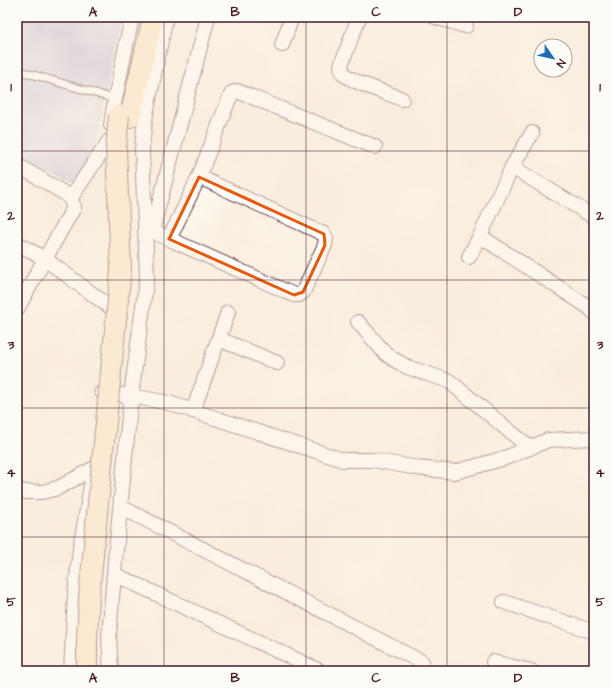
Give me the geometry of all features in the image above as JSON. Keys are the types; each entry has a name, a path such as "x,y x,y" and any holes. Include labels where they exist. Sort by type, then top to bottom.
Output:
{"street":[{"path":"87,671 89,596 121,269 116,147 132,17"},
{"path":"98,671 100,597 132,270 127,147 121,110 140,17"},
{"path":"71,671 75,594 79,556 94,468 113,273 109,136 121,110 153,17"},
{"path":"111,671 109,637 114,574 131,396 147,276 149,230 142,149 145,119 166,17"},
{"path":"149,230 208,17"},
{"path":"282,45 292,17"},
{"path":"359,17 341,68 345,74 354,80 402,99"},
{"path":"435,17 466,26"},
{"path":"169,239 199,177 229,98 232,93 237,90 375,147"},
{"path":"469,257 512,167 532,133"},
{"path":"70,199 109,141"},
{"path":"17,165 69,196 74,207 17,308"},
{"path":"512,167 594,217"},
{"path":"149,230 294,294 299,295 303,292 325,245 326,238 324,234 199,177"},
{"path":"480,236 590,308 594,313"},
{"path":"17,242 45,259 110,306"},
{"path":"193,411 228,312"},
{"path":"358,322 385,353 393,359 407,367 449,381 530,448"},
{"path":"219,339 277,363"},
{"path":"102,392 169,403 344,460 373,460 418,468 455,472 505,458 548,440 594,438"},
{"path":"17,490 26,492 42,492 58,488 94,468"},
{"path":"121,506 422,662"},
{"path":"114,574 320,671"},
{"path":"504,602 594,632"},
{"path":"493,662 531,671"}],"lane":[{"path":"17,70 121,110"}],"highlighted area":[{"path":"199,177 324,234 325,245 303,292 294,295 169,239"}],"shaded area":[{"path":"17,17 122,17 97,140 76,185 17,150"}]}
